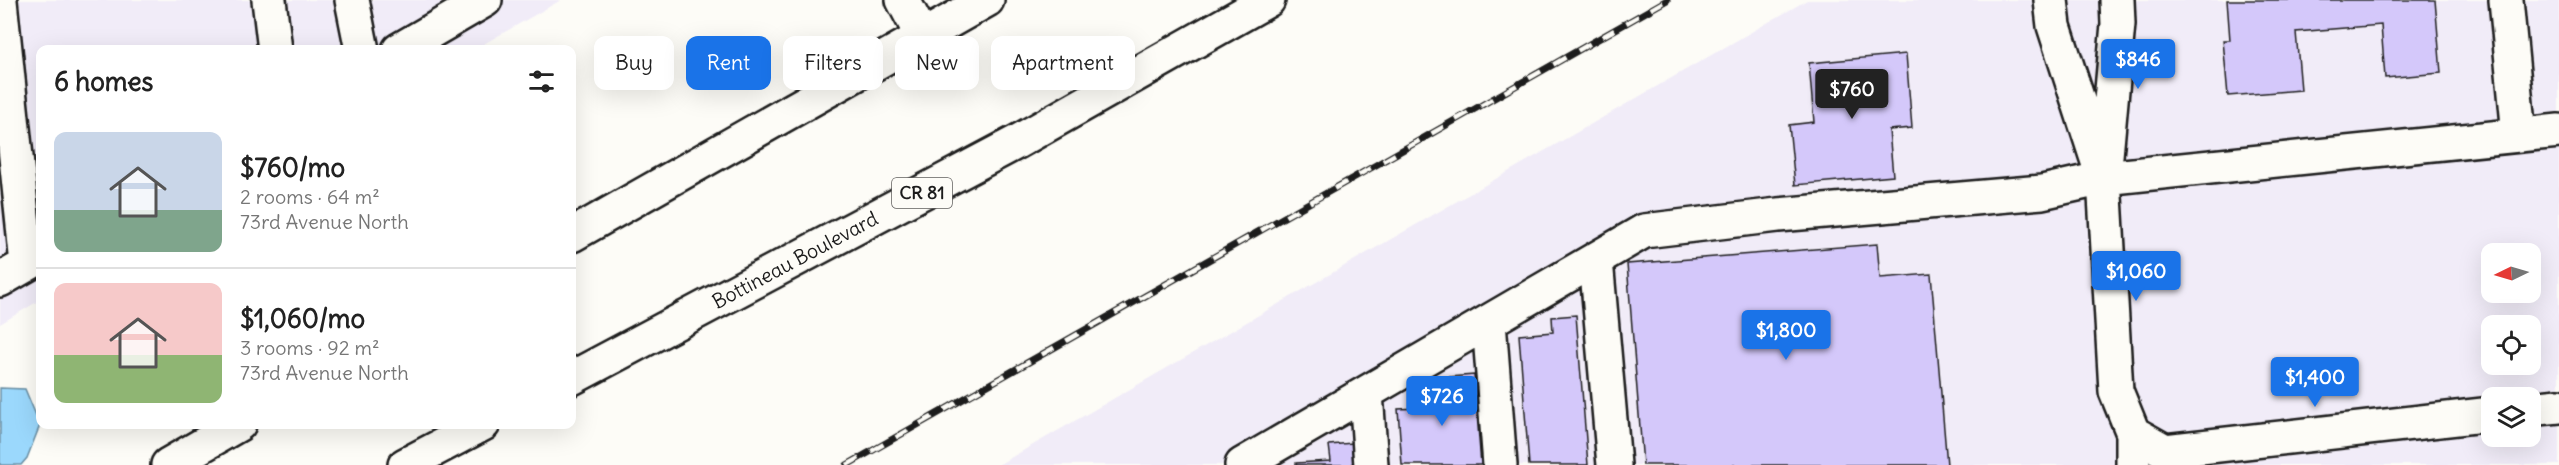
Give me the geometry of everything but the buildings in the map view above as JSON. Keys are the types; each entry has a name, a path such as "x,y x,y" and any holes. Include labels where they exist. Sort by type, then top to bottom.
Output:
{"main road":[{"path":"269,0 275,45"},
{"path":"352,0 361,45"},
{"path":"408,45 485,0"},
{"path":"903,0 922,36 987,0"},
{"name":"Bottineau Boulevard","path":"576,376 1017,142 1268,0"},
{"path":"2051,0 2054,26 2104,178"},
{"path":"2117,0 2118,24 2104,178 2115,391 2133,449 2165,451 2481,415"},
{"path":"2506,0 2519,135"},
{"path":"0,1 22,267"},
{"path":"576,233 895,51"},
{"path":"1258,460 1366,393 1644,231 1778,215 2042,192 2104,178 2559,132"},
{"path":"1596,260 1614,465"},
{"path":"1489,322 1500,465"},
{"path":"1366,393 1371,465"},
{"path":"2541,408 2559,406"},
{"path":"168,465 230,429"},
{"path":"405,465 473,429"}],"shaded area":[{"path":"0,0 561,0 482,45 36,45 36,302 0,324"},
{"path":"1807,0 2559,0 2559,465 998,465"}],"water":[{"path":"0,388 25,389 36,415 36,429 38,429 27,458 21,465 0,465"}],"railway":[{"path":"847,465 1667,0"}]}
